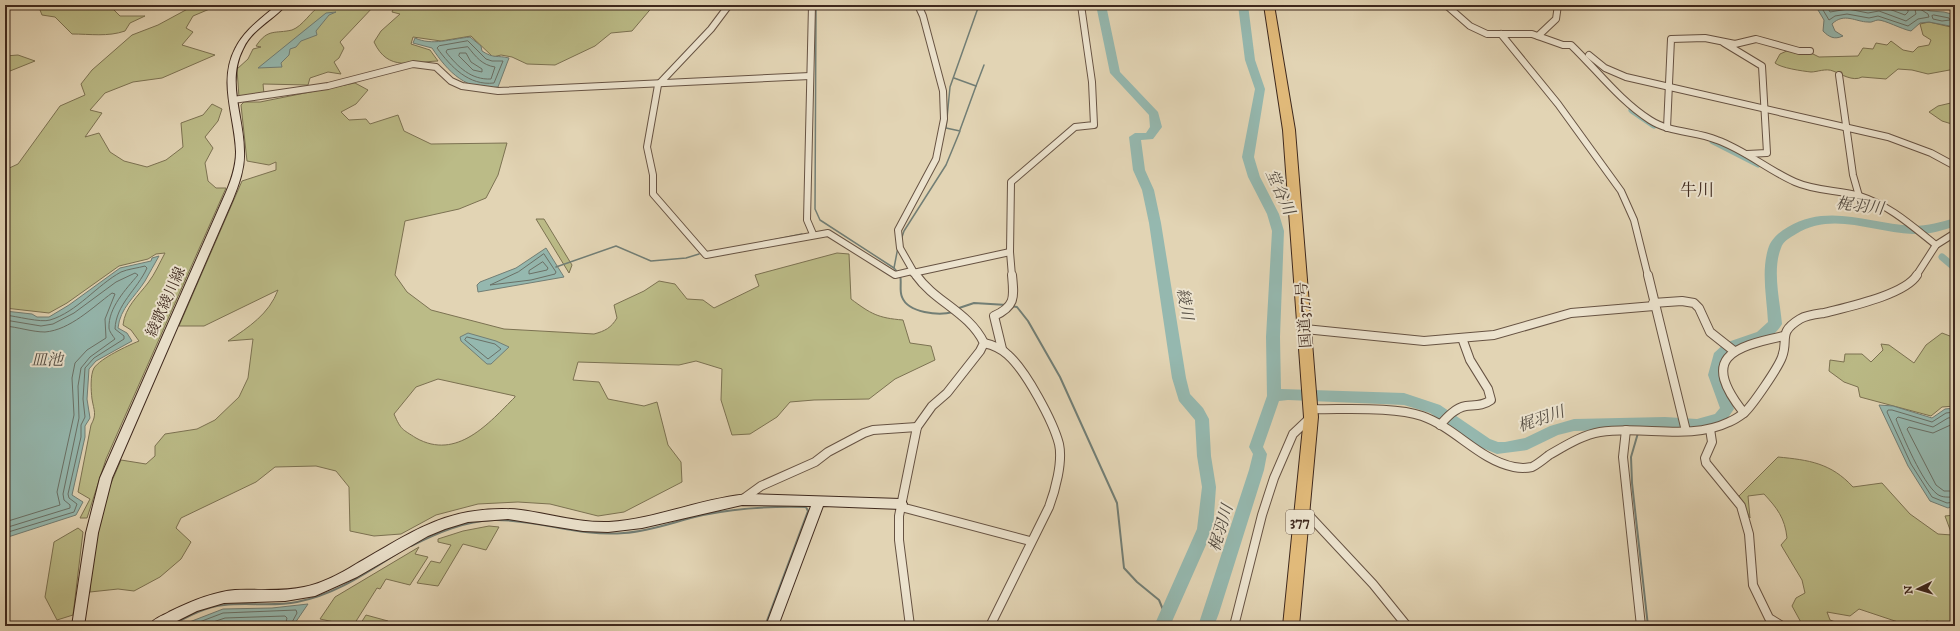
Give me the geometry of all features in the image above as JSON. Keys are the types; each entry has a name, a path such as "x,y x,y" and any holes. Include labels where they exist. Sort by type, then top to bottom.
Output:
{"highway":[{"name":"国道377号","path":"1269,5 1289,130 1310,404 1291,626"}],"main road":[{"name":"綾歌綾川線","path":"78,626 87,551 93,522 106,478 228,199 238,170 240,150 230,74 235,54 249,33 282,5"},
{"path":"155,626 179,614 217,599 234,596 281,596 314,591 350,574 408,540 437,526 461,518 486,514 508,514 606,528 631,526 694,510 742,500 819,501 901,506"},
{"path":"772,626 819,501"}],"street":[{"path":"729,5 711,29 658,85 647,146 653,175 653,194 706,255 749,248 813,234 832,234 895,275 1010,252"},
{"path":"812,5 807,220 813,234"},
{"path":"918,5 923,16 943,91 944,119 936,159 898,230 896,237 913,272 928,290 961,314 976,328 984,343"},
{"path":"1002,349 999,331 994,316 1006,310 1011,302 1013,277 1010,252 1011,182 1076,127 1094,125 1092,82 1081,5"},
{"path":"1446,5 1476,30 1487,34 1538,36 1563,46 1571,45 1641,114 1652,122 1667,128 1718,140 1796,182 1813,188 1859,196 1884,206 1908,221 1936,245"},
{"path":"1538,36 1553,24 1559,12 1558,5"},
{"path":"1501,34 1570,118 1616,182 1628,202 1634,220 1685,429"},
{"path":"1667,128 1670,87 1670,39 1705,38 1735,44 1756,39 1799,51 1810,51"},
{"path":"1721,41 1762,66 1767,153 1745,154"},
{"path":"1574,42 1591,58 1614,73 1888,137 1955,161"},
{"path":"233,100 327,86 362,78 397,66 409,64 435,66 442,71 449,80 476,90 539,90 810,76"},
{"path":"1839,75 1853,176 1859,196"},
{"path":"1931,152 1955,166"},
{"path":"1234,626 1262,515 1274,478 1293,434 1298,428 1310,404 1399,411 1422,416 1441,424 1492,460 1515,467 1531,467 1569,444 1599,432 1626,430 1710,429 1729,422 1744,413 1755,400 1782,357 1784,336 1788,328 1802,318 1863,303 1891,293 1913,282 1936,245 1955,233"},
{"path":"1305,329 1424,341 1494,335 1571,313 1689,301 1695,303 1702,312 1705,324 1720,341 1733,351"},
{"path":"1744,413 1732,399 1723,367 1726,358 1733,351 1749,344 1784,336"},
{"path":"1441,424 1462,407 1484,406 1491,400 1488,389 1470,360 1462,338"},
{"path":"984,343 988,343 1002,349 1030,381 1059,444 1060,453 1055,491 1034,539 1030,541 1028,549 1006,590 990,626"},
{"path":"910,626 899,540 899,516 916,427 932,406 947,393 980,352 984,343"},
{"path":"742,500 760,486 815,462 828,452 864,433 874,430 916,427"},
{"path":"1710,429 1712,442 1705,458 1706,463 1741,506 1749,534 1753,585 1769,618 1782,626"},
{"path":"1626,430 1623,457 1642,626"},
{"path":"901,506 1030,541"},
{"path":"1301,507 1373,584 1407,626"}],"green space":[{"path":"38,5 116,5 114,10 120,16 145,16 130,23 125,31 119,33 99,35 72,34 55,17 42,15"},
{"path":"195,5 219,5 193,16 186,28 193,32 182,45 215,55 162,78 133,82 105,93 90,110 102,113 85,137 99,133 110,152 124,161 147,167 166,160 183,147 181,123 203,115 212,104 222,109 218,121 205,137 213,148 205,163 208,181 216,188 226,188 106,459 87,518 80,518 90,499 78,492 94,415 91,388 93,371 97,364 108,356 139,341 131,330 123,325 124,319 129,307 151,279 165,253 156,254 148,259 119,266 67,303 49,313 5,308 5,170 18,164 60,106 85,95 81,84 92,70 132,35 158,25"},
{"path":"321,5 337,5 347,8 347,5 375,5 340,42 344,48 339,58 334,62 341,74 328,72 310,78 308,85 263,84 264,94 239,97 237,69 248,59 253,49 261,47 256,46 260,40 268,34 296,28"},
{"path":"395,5 654,5 632,31 611,33 595,46 555,65 527,64 512,57 501,55 493,57 471,36 441,41 413,37 411,44 430,50 438,61 401,63 393,61 386,58 374,42 381,31 400,14 392,12"},
{"path":"1929,22 1955,28 1955,69 1928,74 1912,70 1898,69 1886,79 1862,77 1855,79 1830,70 1807,72 1787,68 1775,63 1780,54 1789,50 1811,53 1819,57 1858,56 1863,48 1873,49 1876,43 1887,45 1891,41 1903,50 1913,52 1918,47 1929,45 1931,40 1923,35 1920,24"},
{"path":"18,55 35,61 5,73 5,56"},
{"path":"355,83 368,90 356,104 341,112 349,120 366,119 370,124 398,115 404,131 431,144 507,143 498,175 486,198 459,209 405,221 395,275 407,292 431,310 504,329 594,334 607,329 615,321 617,318 614,305 644,291 659,281 675,284 687,299 703,300 714,308 759,286 755,275 837,253 849,254 851,299 875,314 887,318 903,320 910,343 931,346 935,360 895,379 869,399 790,402 777,417 750,434 732,435 721,400 722,369 696,361 679,365 578,362 573,380 599,382 608,399 644,406 657,402 668,445 681,462 682,482 624,512 598,516 550,504 518,502 478,504 436,515 401,534 374,536 350,531 349,487 336,471 316,466 275,467 256,482 181,518 176,528 191,542 181,559 160,577 134,591 118,589 90,592 91,560 102,504 121,460 146,464 155,456 155,446 165,434 197,429 215,420 239,397 248,378 253,339 228,341 251,325 264,313 274,299 278,290 204,326 179,326 242,181 276,170 276,162 269,165 247,161 241,105 244,102 260,102","holes":["438,379 515,396 494,418 471,436 458,442 445,445 431,444 416,438 402,429 394,414 416,387"]},
{"path":"1955,102 1955,125 1942,121 1929,112 1938,106"},
{"path":"536,219 544,219 572,265 569,273"},
{"path":"1942,333 1955,338 1955,406 1942,407 1931,416 1860,397 1858,387 1844,382 1829,371 1830,360 1844,362 1845,354 1862,354 1871,362 1883,350 1881,344 1889,345 1914,363 1926,345"},
{"path":"1778,457 1810,461 1819,464 1845,479 1853,487 1882,483 1910,514 1938,534 1952,535 1945,516 1955,515 1955,626 1943,626 1927,621 1910,626 1859,609 1850,616 1827,612 1830,620 1846,626 1803,626 1792,606 1796,598 1805,593 1802,580 1781,545 1787,538 1782,519 1773,504 1764,494 1748,496 1750,518 1739,496"},
{"path":"489,526 499,527 486,550 463,544 438,586 417,583 431,561 440,563 451,545 438,542 438,539 463,531"},
{"path":"78,528 83,532 73,615 57,620 45,597 54,542"},
{"path":"419,547 415,554 428,557 410,585 386,579 380,589 377,588 353,626 320,619 335,597"},
{"path":"366,615 388,621 385,626 359,626"}],"water":[{"path":"1815,5 1916,5 1930,11 1944,12 1955,15 1955,27 1929,22 1920,23 1911,31 1881,20 1864,22 1846,18 1836,20 1832,24 1835,31 1843,36 1834,38 1823,31 1824,20"},
{"path":"336,12 329,15 316,31 317,35 301,41 296,47 290,49 289,55 281,63 282,67 258,68 326,13"},
{"path":"470,37 481,46 482,51 493,56 509,58 498,87 487,88 468,83 452,72 432,48 413,43 415,38 428,42 435,42"},
{"path":"546,248 564,277 478,292 477,285 480,282 516,268"},
{"name":"皿池","path":"159,256 119,321 118,328 127,333 132,341 96,361 89,369 87,399 90,418 85,426 85,437 72,495 83,502 76,515 5,538 5,311 32,314 37,317 49,317 69,305 120,268 151,261 152,258"},
{"path":"468,333 496,341 509,347 491,364 487,364 461,341 460,337"},
{"path":"1879,405 1893,406 1932,418 1945,409 1955,408 1955,505 1948,508 1930,501 1908,466"},
{"path":"308,604 293,626 179,626 223,609 272,608"}],"waterway":[{"path":"816,5 815,209 820,220 894,268"},
{"path":"901,240 904,231 946,165 960,131 946,128 950,87 979,5"},
{"name":"綾川","path":"1101,5 1102,16 1115,73 1154,114 1156,127 1149,136 1135,137 1139,170 1148,190 1155,223 1179,378 1184,397 1198,412 1202,419 1204,456 1209,487 1205,529 1162,626"},
{"name":"堂谷川","path":"1243,5 1250,60 1259,82 1260,89 1248,157 1254,177 1273,214 1278,231 1273,337 1274,396"},
{"path":"976,86 984,65"},
{"path":"954,78 976,86"},
{"path":"960,130 976,86"},
{"path":"1632,110 1654,125"},
{"path":"1713,141 1758,164"},
{"name":"梶羽川","path":"1274,396 1288,394 1404,399 1435,409 1485,443 1497,448 1527,444 1555,430 1574,425 1665,423 1697,425 1720,418 1727,409 1715,375 1719,357 1730,347 1762,336 1775,324 1771,267 1775,246 1784,236 1802,224 1817,220 1848,220 1911,230 1923,230 1944,226 1955,222"},
{"path":"740,247 802,234"},
{"path":"556,267 616,246 651,261 686,258 699,254"},
{"path":"894,268 898,247"},
{"path":"1942,257 1955,268"},
{"path":"894,268 901,276"},
{"path":"900,275 902,297 911,307 924,312 940,314 953,312"},
{"path":"956,309 974,303 1007,305"},
{"path":"1011,306 1017,307 1028,321 1060,377 1117,503 1124,568 1137,582 1159,600 1166,617"},
{"name":"梶羽川","path":"1206,626 1220,586 1240,518 1257,470 1260,454 1256,447 1274,396"},
{"path":"1638,433 1631,457 1632,483 1648,626"},
{"path":"411,546 451,528 483,521 510,520 590,533 607,534 634,532 664,526 703,515 742,509 767,507 806,507 808,511 765,626"},
{"path":"170,626 196,613 217,606 233,604 288,603 311,599 337,589 398,553"}],"district":[{"name":"牛川","path":"1697,191"}]}
